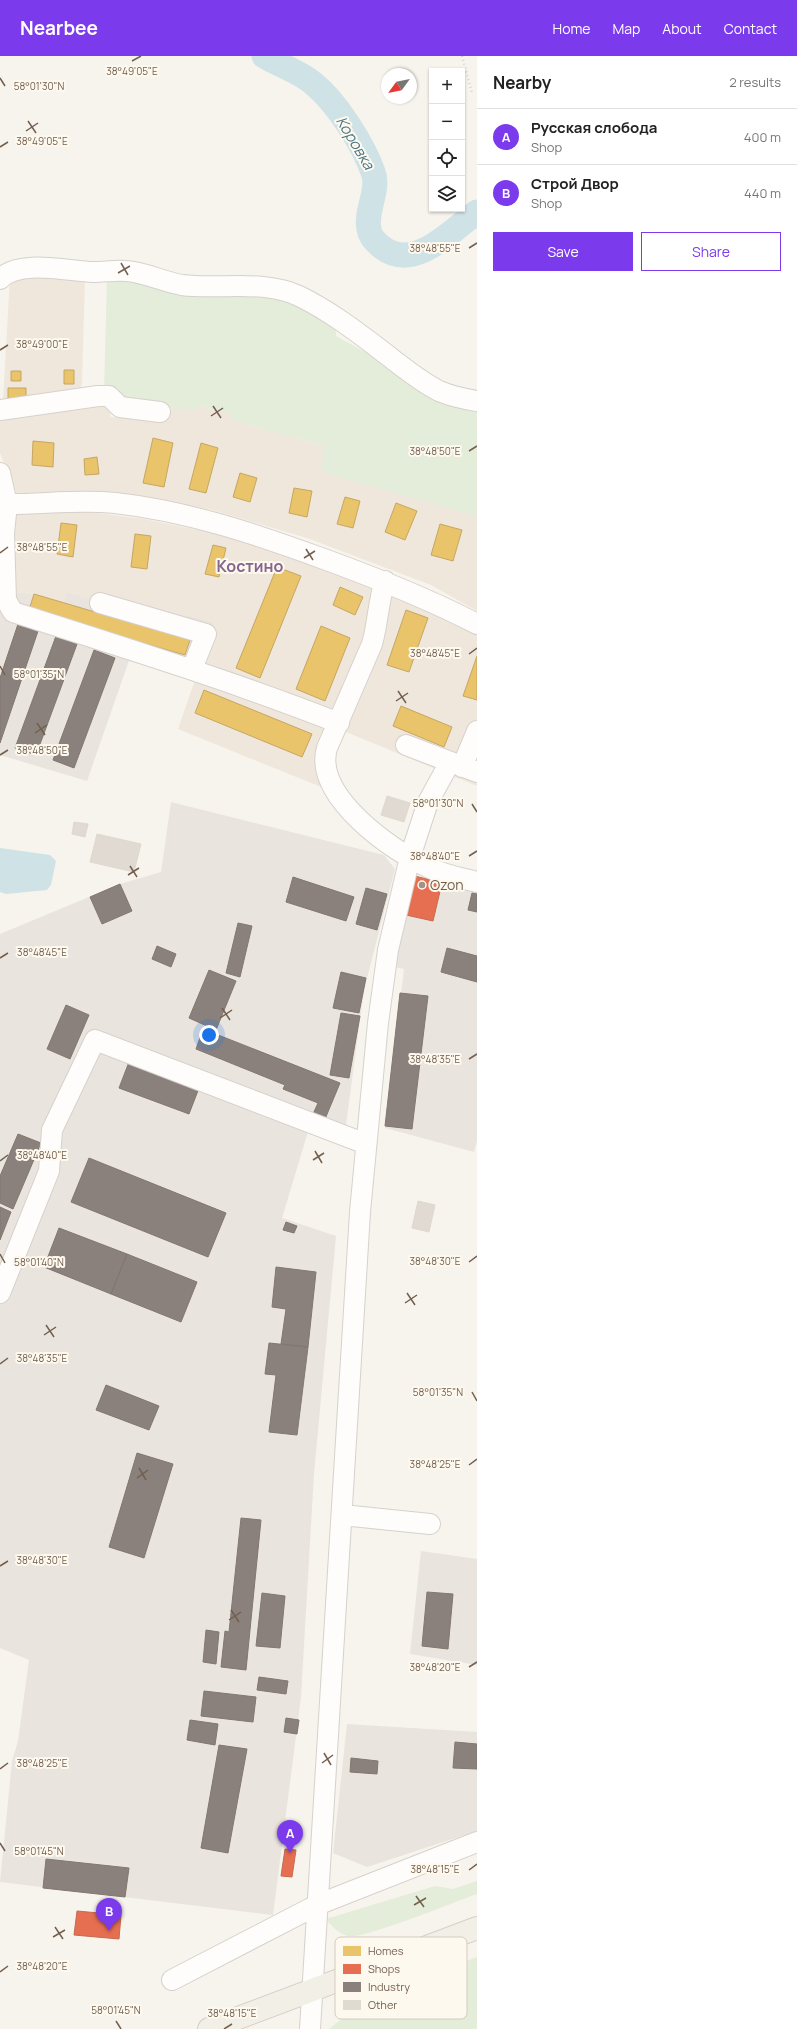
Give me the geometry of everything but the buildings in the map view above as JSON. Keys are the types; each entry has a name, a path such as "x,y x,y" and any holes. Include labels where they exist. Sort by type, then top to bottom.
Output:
{"main road":[{"path":"453,1937 477,1928"},
{"path":"209,2029 335,1981"}],"street":[{"path":"0,279 6,273 41,267 70,271 126,270 182,284 243,286 276,290 298,296 323,310 439,391 460,398 477,401"},
{"path":"0,410 98,396 109,396 120,407 160,412"},
{"path":"0,474 3,504 6,600 9,607 14,612 192,669 267,695 339,723"},
{"path":"3,504 89,501 114,503 165,511 247,531 385,581 417,594 477,624"},
{"path":"385,581 380,597 376,630 372,644 325,756 325,763 334,788 341,800 356,818 410,857 432,870 477,882"},
{"path":"100,603 206,634 192,669"},
{"path":"310,2029 360,1212 382,982 391,934 410,857 428,802 463,767 477,731"},
{"path":"406,745 463,767"},
{"path":"0,1293 49,1171 52,1130 95,1040 366,1144"},
{"path":"342,1515 430,1524"},
{"path":"172,1980 317,1905 477,1842"}],"path":[{"path":"462,56 472,93"}],"shaded area":[{"path":"10,276 85,278 82,382 79,395 3,402"},
{"path":"110,400 110,417 165,422 170,406 193,411 199,406 232,414 232,420 325,446 322,472 477,516 477,611 431,585 307,538 212,510 142,496 63,493 17,494 0,453 0,418"},
{"path":"66,509 144,519 243,539 418,604 477,635 477,786 346,732 321,787 178,729 215,622 96,594 94,600 64,603 34,594 14,592 14,515"},
{"path":"0,584 14,592 34,594 64,603 67,593 94,600 96,594 215,622 196,675 131,655 87,781 0,755"},
{"path":"171,802 384,855 395,869 364,990 346,1125 313,1115 282,1218 336,1236 314,1474 301,1697 273,1915 0,1882 12,1761 18,1741 29,1660 0,1648 0,934 120,884 161,872"},
{"path":"0,848 50,855 56,861 51,885 47,890 6,894 0,892"},
{"path":"415,876 477,891 477,1141 474,1152 385,1128 404,969 395,967"},
{"path":"421,1551 477,1559 477,1665 410,1654"},
{"path":"347,1724 477,1732 477,1831 367,1867 333,1853"}],"green space":[{"path":"107,277 246,293 296,301 336,326 336,336 387,364 477,407 477,516 321,472 325,446 232,420 232,414 199,406 193,411 119,399 104,392"},
{"path":"477,1881 477,1894 390,1926 357,1936 348,1936 341,1933 326,1919 435,1886 453,1889"},
{"path":"477,1957 477,2029 329,2029 341,2019 467,2019 467,1961"}],"waterway":[{"name":"Коровка","path":"264,56 308,79 314,84 332,102 356,137 369,161 375,179 374,193 368,222 370,232 374,240 383,248 395,254 408,255 420,252 445,237 477,212"}],"place":[{"name":"Ozon","path":"422,885"},
{"name":"Русская слобода","path":"290,1853"},
{"name":"Строй Двор","path":"109,1931"}],"district":[{"name":"Костино","path":"250,566"}]}
